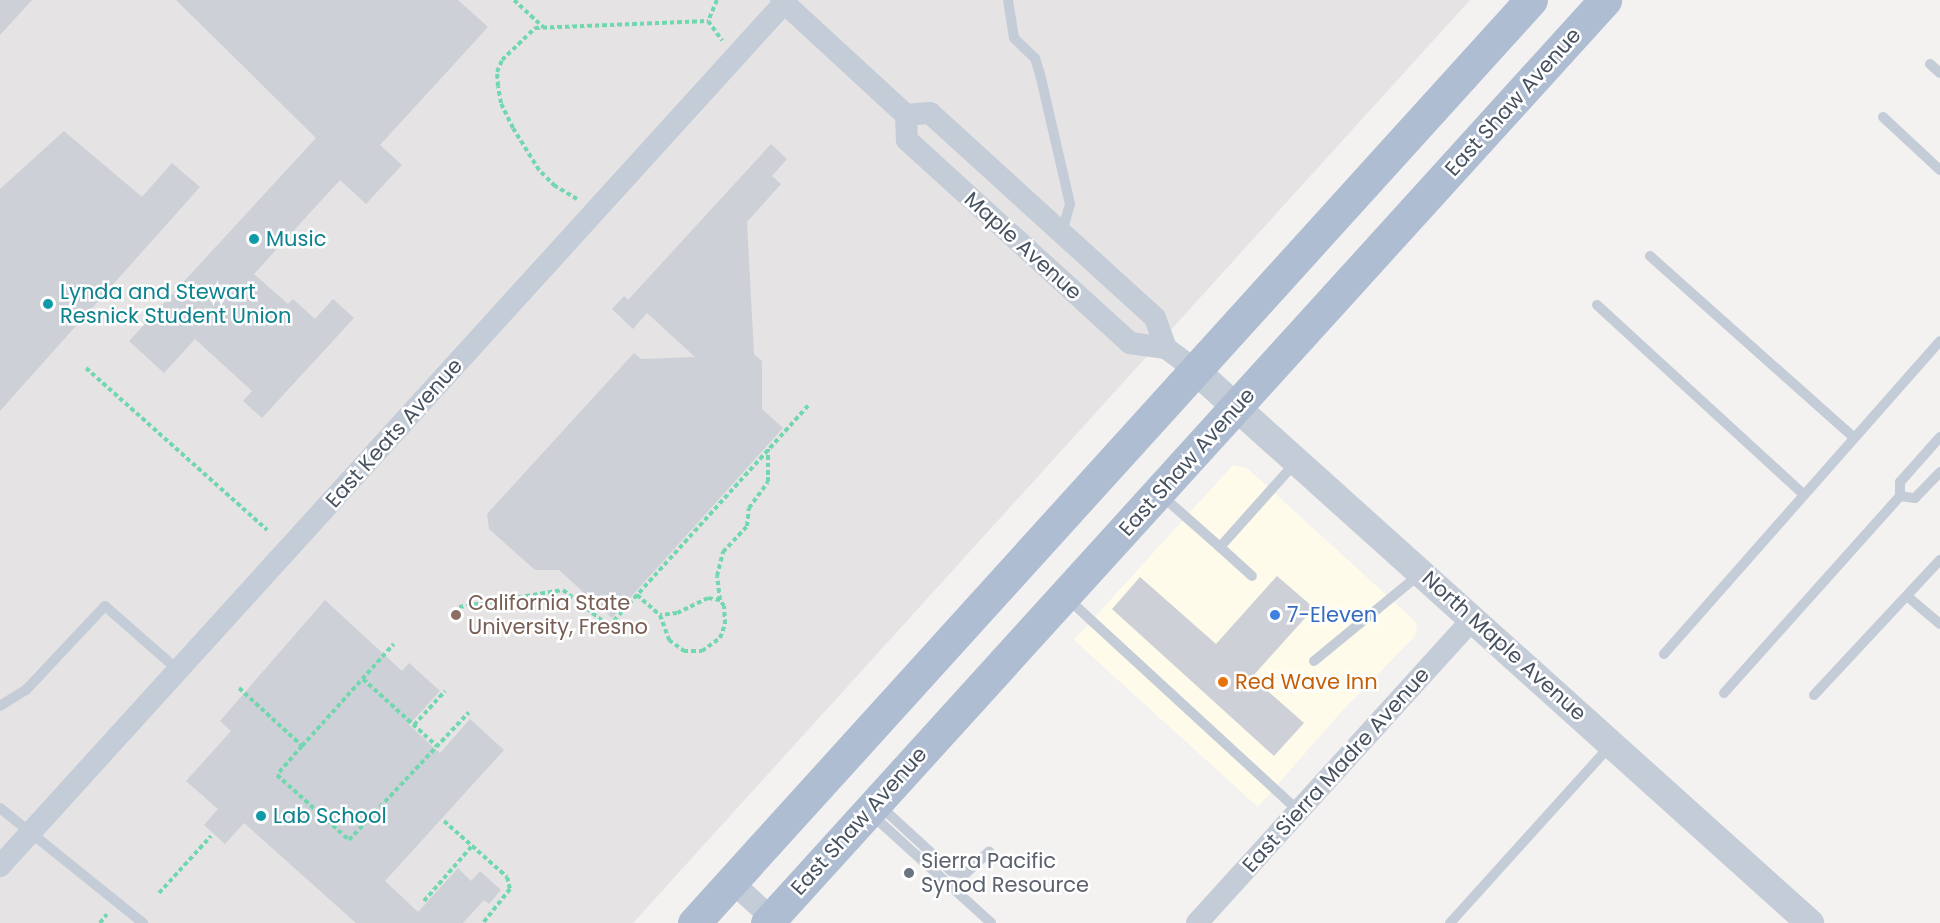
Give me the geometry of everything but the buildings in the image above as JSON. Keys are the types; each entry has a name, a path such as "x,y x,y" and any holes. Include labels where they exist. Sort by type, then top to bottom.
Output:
{"main road":[{"path":"694,923 1531,0"},
{"name":"East Shaw Avenue","path":"772,921 872,807 1605,0"}],"street":[{"path":"784,1 906,115"},
{"name":"East Keats Avenue","path":"0,866 784,1"},
{"name":"Maple Avenue","path":"1166,348 1155,318 930,113 906,115 907,140 1130,343 1166,348 1196,371"},
{"name":"North Maple Avenue","path":"1196,371 1422,571 1810,923"},
{"name":"East Sierra Madre Avenue","path":"1197,923 1474,618"},
{"path":"732,882 772,921"}],"lane":[{"path":"1008,0 1014,38 1035,58 1040,74 1070,204 1062,232"},
{"path":"1930,64 1940,73"},
{"path":"1883,117 1940,170"},
{"path":"1650,256 1854,438"},
{"path":"1597,305 1804,495"},
{"path":"1664,654 1940,341"},
{"path":"1724,693 1900,496 1900,482 1940,437"},
{"path":"1220,547 1297,461"},
{"path":"1900,496 1915,498 1940,472"},
{"path":"1159,493 1252,576"},
{"path":"1814,695 1940,560"},
{"path":"1314,661 1422,571"},
{"path":"1064,596 1299,811"},
{"path":"1907,596 1940,624"},
{"path":"0,706 26,690 105,606 178,670"},
{"path":"1450,923 1612,744"},
{"path":"872,807 951,871 965,874 989,852"},
{"path":"872,807 991,923"},
{"path":"0,808 143,923"}],"path":[{"path":"514,0 543,28"},
{"path":"708,21 717,0"},
{"path":"583,200 572,198 539,170 501,103 497,72 502,60 525,35 543,28 708,21"},
{"path":"708,21 725,43"},
{"path":"86,368 267,530"},
{"path":"459,607 563,590 609,626 808,406"},
{"path":"637,595 660,615 669,640 684,651 702,651 720,638 725,624 724,606 720,600 717,576 723,552 747,526 749,508 768,482 768,449"},
{"path":"660,615 677,613 708,598 720,600"},
{"path":"394,644 277,775 349,840 469,712"},
{"path":"363,679 437,746"},
{"path":"239,688 303,747"},
{"path":"414,725 445,691"},
{"path":"444,821 507,877 510,889 483,923"},
{"path":"159,893 211,836"},
{"path":"423,901 472,846"},
{"path":"100,923 108,913"}],"shaded area":[{"name":"California State University, Fresno","path":"0,0 1470,0 633,923 0,923"},
{"path":"1233,465 1247,468 1417,623 1415,636 1341,712 1258,807 1074,640"}],"place":[{"name":"Music","path":"254,239"},
{"name":"Lynda and Stewart Resnick Student Union","path":"48,304"},
{"name":"California State University, Fresno","path":"456,615"},
{"name":"7-Eleven","path":"1275,615"},
{"name":"Red Wave Inn","path":"1223,682"},
{"name":"Lab School","path":"261,816"},
{"name":"Sierra Pacific Synod Resource","path":"909,873"}]}
